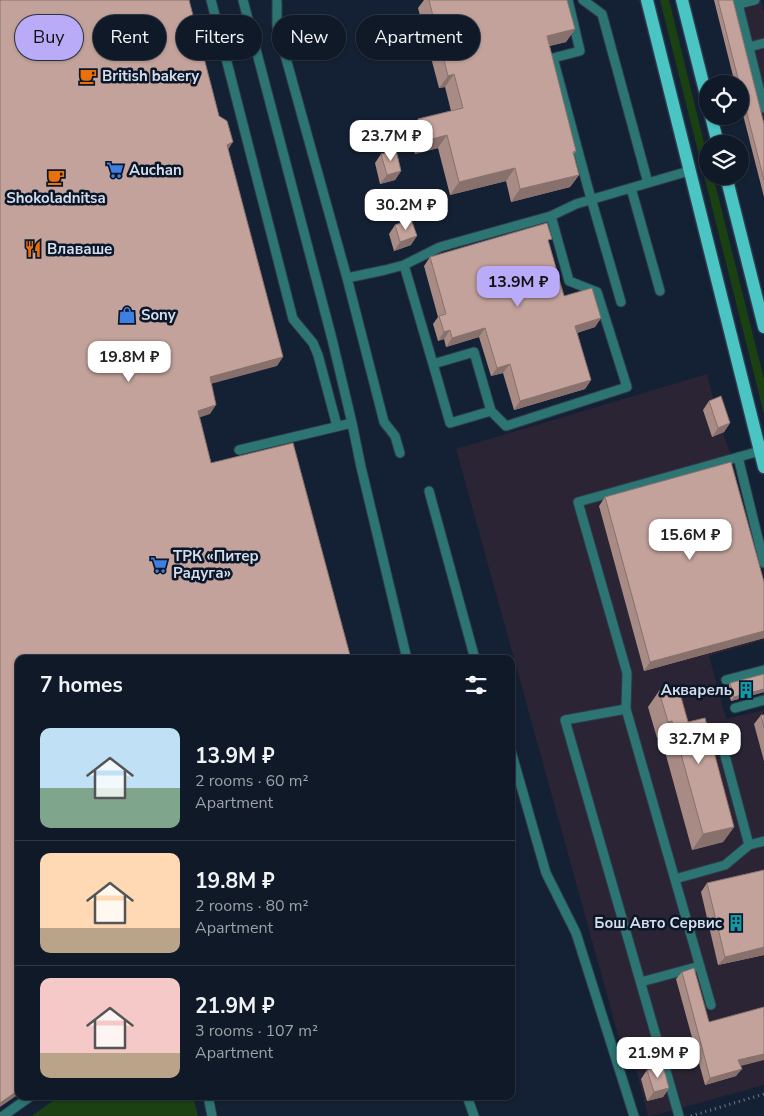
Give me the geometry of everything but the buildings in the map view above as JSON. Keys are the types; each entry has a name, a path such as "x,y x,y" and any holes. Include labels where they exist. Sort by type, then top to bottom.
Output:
{"main road":[{"path":"646,0 764,467"},
{"path":"682,0 701,75"},
{"path":"728,185 764,327"}],"lane":[{"path":"211,0 293,319 313,343 318,355 337,426"},
{"path":"242,0 332,340 406,655"},
{"path":"568,0 580,51 552,58 621,302"},
{"path":"583,0 602,14 648,183"},
{"path":"755,0 737,2 748,47 761,87 764,108"},
{"path":"279,1 277,26 347,278 384,422 395,436 400,453"},
{"path":"748,47 764,43"},
{"path":"347,278 404,265 440,247 551,216 576,204 689,171"},
{"path":"631,188 660,291"},
{"path":"433,364 474,352 491,411 506,426 627,387 598,292 569,281 551,216"},
{"path":"404,265 450,423 491,411"},
{"path":"239,450 352,422"},
{"path":"711,1005 626,709 627,673 578,502 760,451"},
{"path":"738,457 764,563"},
{"path":"429,491 474,655"},
{"path":"726,680 764,670"},
{"path":"735,708 764,700"},
{"path":"626,709 565,720 679,1116"},
{"path":"720,738 750,845"},
{"path":"515,765 546,873 576,933 634,1116"},
{"path":"675,879 725,865 750,845 764,842"},
{"path":"641,982 700,966"},
{"path":"3,1116 25,1100"},
{"path":"209,1100 212,1116"},
{"path":"468,1100 474,1116"}],"path":[{"path":"691,1116 764,1094"}],"shaded area":[{"path":"715,0 761,0 764,13 764,197 746,125 749,125 749,75 737,75"},
{"path":"707,374 764,584 764,640 709,656 726,719 764,710 764,1085 648,1116 637,1073 620,1042 515,662 515,655 513,655 456,449"}],"green space":[{"path":"660,0 669,0 702,135 699,135 699,155"},
{"path":"706,185 715,185 764,379 764,414"},
{"path":"54,1100 194,1100 198,1116 32,1116"}],"place":[{"name":"British bakery","path":"88,76"},
{"name":"Auchan","path":"115,170"},
{"name":"Shokoladnitsa","path":"56,177"},
{"name":"Влаваше","path":"33,249"},
{"name":"Sony","path":"127,315"},
{"name":"ТРК «Питер Радуга»","path":"159,565"},
{"name":"Акварель","path":"746,690"},
{"name":"Бош Авто Сервис","path":"736,923"}]}
